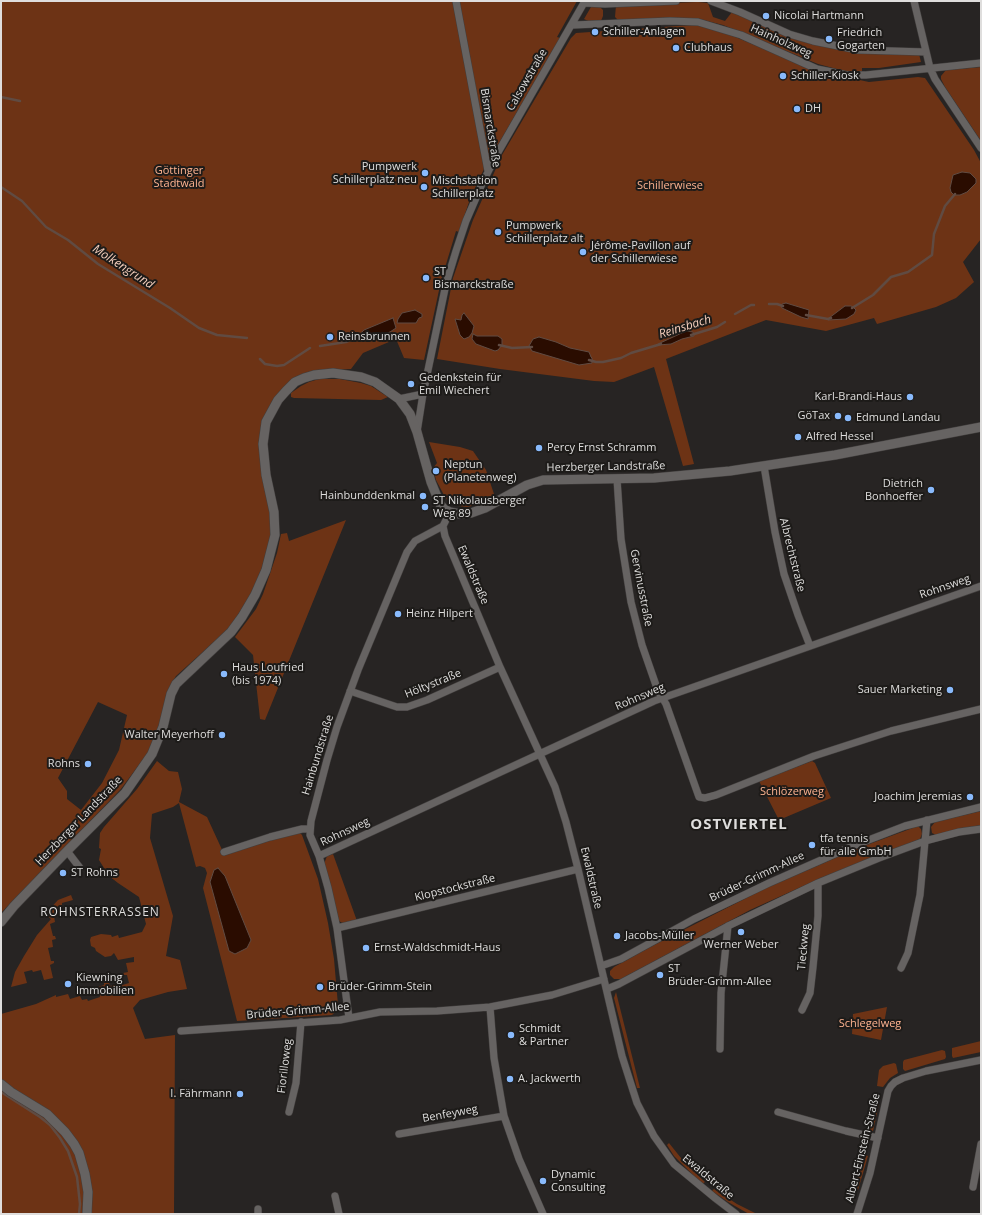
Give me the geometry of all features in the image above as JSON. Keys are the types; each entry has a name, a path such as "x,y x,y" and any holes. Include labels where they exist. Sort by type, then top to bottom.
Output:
{"street":[{"name":"Bismarckstraße","path":"417,432 440,308 451,266 469,214 488,171 456,1"},
{"path":"585,2 605,4 676,1"},
{"name":"Hainholzweg","path":"711,1 789,34 813,41 858,50 926,52"},
{"path":"914,1 930,68 935,79 981,148"},
{"name":"Calsowstraße","path":"488,171 515,121 573,25 585,2"},
{"name":"Hainholzweg","path":"573,25 670,21 698,22 741,35 817,69 847,74 866,75 981,63"},
{"name":"Herzberger Landstraße","path":"1,922 14,906 125,793 152,754 162,728 171,694 176,684 231,632 255,595 266,570 275,535 274,512 266,476 263,444 266,422 278,400 295,382 314,375 328,373 360,377 375,382 399,399 410,414 417,432 426,466 437,497 444,508 450,512 460,514 471,513 485,508 527,485 543,480 692,476 835,455 981,427"},
{"path":"399,399 423,394"},
{"name":"Albrechtstraße","path":"764,466 784,574 810,646"},
{"name":"Gervinusstraße","path":"617,479 621,539 631,602 642,645 658,691 662,698"},
{"path":"443,526 450,512"},
{"name":"Ewaldstraße","path":"443,526 445,536 500,667 557,794 578,869 622,1056 637,1103 654,1136 674,1164 736,1214"},
{"name":"Hainbundstraße","path":"349,1018 337,928 328,888 319,856 310,835 310,829 326,760 350,691 407,552 419,538 443,526"},
{"name":"Rohnsweg","path":"319,856 662,698 981,586"},
{"name":"Höltystraße","path":"350,691 397,707 407,707 427,700 500,667"},
{"path":"662,698 666,704 699,798 702,799 716,795 828,751 891,731 981,709"},
{"name":"Brüder-Grimm-Allee","path":"601,966 620,959 694,919 769,883 854,846 905,826 981,807"},
{"path":"900,968 908,953 920,895 927,820"},
{"path":"224,852 270,837 302,829 310,829"},
{"path":"607,989 728,926 818,883 925,841 959,832 981,829"},
{"path":"67,851 80,868"},
{"name":"Klopstockstraße","path":"337,928 578,869"},
{"name":"Tieckweg","path":"802,1010 810,993 814,967 818,916 818,883"},
{"path":"720,1049 721,993 728,926"},
{"name":"Brüder-Grimm-Allee","path":"181,1031 340,1020 380,1012 437,1011 490,1007 552,995 604,979"},
{"path":"490,1007 494,1058 504,1116 519,1159 543,1214"},
{"name":"Fiorilloweg","path":"289,1112 296,1083 301,1022"},
{"name":"Albert-Einstein-Straße","path":"857,1214 868,1180 888,1091 895,1082 926,1071 981,1060"},
{"path":"1,1084 46,1114 65,1132 74,1144 86,1174 88,1192 87,1214"},
{"path":"778,1112 846,1132 878,1138"},
{"name":"Benfeyweg","path":"399,1134 504,1116"},
{"path":"973,1187 981,1144"},
{"path":"335,1196 339,1214"}],"green space":[{"name":"Göttinger Stadtwald","path":"1,1 577,1 557,37 560,38 484,169 470,199 459,232 456,231 441,281 424,360 404,358 396,339 363,353 351,369 314,371 291,380 263,420 271,511 271,536 262,568 252,592 233,623 225,632 176,676 170,686 150,750 121,789 1,913","holes":["98,702 127,715 119,750 102,783 81,810 67,799 67,791 58,778"]},
{"path":"698,2 708,3 713,17 725,21 732,12 813,44 919,54 921,62 879,68 862,68 862,72 844,71 818,64 723,25 699,19 618,20 615,17 616,5"},
{"path":"591,7 600,7 603,10 601,21 588,21 584,19"},
{"name":"Schillerwiese","path":"692,25 710,27 817,71 869,82 918,77 925,78 974,150 981,163 981,239 963,262 974,282 956,298 936,307 877,324 874,318 826,331 766,320 666,359 694,464 683,466 654,367 614,382 594,381 500,369 437,359 453,278 473,220 502,155 571,38 576,33"},
{"path":"981,67 981,141 945,87 941,76 946,70"},
{"path":"319,379 340,379 361,383 371,386 388,397 381,400 291,397 291,393 301,386"},
{"path":"429,442 460,447 473,451 486,470 495,497 467,507 459,506 448,501 436,480 433,468 437,463"},
{"path":"346,520 265,720 260,719 253,655 235,637 256,609 263,594 277,553 281,534 287,533 289,541"},
{"path":"157,761 169,771 178,772 182,789 179,802 207,817 224,854 270,839 300,833 302,835 318,879 328,923 334,959 338,1009 332,1015 237,1021 203,888 207,873 205,868 200,866 196,867 179,803 173,807 152,814 150,838 173,916 166,956 180,960 187,989 168,992 140,1000 133,1008 145,1039 175,1035 174,1214 1,1214 1,1014 36,1004 56,995 56,997 68,994 70,999 80,996 82,1000 87,999 88,1001 100,997 98,989 95,990 95,988 104,985 104,983 109,982 110,986 115,985 116,987 129,983 127,975 124,975 123,973 128,972 126,963 134,962 134,957 118,960 114,953 111,956 105,957 91,946 91,937 101,934 111,935 112,937 118,935 119,938 142,932 146,924 139,897 109,876 99,860 101,849 99,848 100,833 137,789"},
{"name":"Schlözerweg","path":"812,761 815,763 831,798 779,820 759,781"},
{"path":"981,811 981,825 936,835 932,833 931,827 935,822"},
{"path":"918,826 921,829 922,834 920,839 821,878 750,910 621,979 614,979 610,975 610,971 614,967 768,887 856,849"},
{"path":"333,854 357,921 344,924 339,921 324,864 327,856"},
{"path":"71,895 73,900 62,903 62,905 56,907 58,914 54,916 55,922 50,924 53,936 55,936 56,939 52,940 53,947 48,948 51,961 54,961 54,963 50,965 53,978 44,980 41,970 33,972 32,970 24,972 27,983 11,987 15,972 24,956 37,935 51,919 45,914 58,900"},
{"path":"616,992 640,1088 637,1088 614,998"},
{"name":"Schlegelweg","path":"887,1007 881,1040 852,1034 853,1014"},
{"path":"981,1041 981,1052 953,1058 952,1048"},
{"path":"942,1050 945,1051 945,1059 905,1071 903,1069 904,1060"},
{"path":"894,1063 896,1064 898,1073 890,1078 883,1087 877,1086 879,1070 883,1066"},
{"path":"873,1101 878,1102 879,1104 873,1131 867,1131"},
{"path":"669,1143 685,1163 705,1182 702,1184 674,1156 667,1145"},
{"path":"861,1154 868,1156 858,1190 851,1188"},
{"path":"714,1189 737,1204 757,1214 749,1214 728,1202 712,1191"}],"shaded area":[{"path":"962,172 970,173 976,179 976,183 967,192 960,195 954,195 950,188 953,175"},
{"path":"786,303 809,310 808,319 782,308 782,304"},
{"path":"845,306 853,307 856,310 854,314 846,319 828,320 829,318"},
{"path":"415,310 422,314 422,317 419,318 416,323 397,323 402,313"},
{"path":"464,313 474,326 469,337 464,339 460,335 455,319 461,320"},
{"path":"393,318 396,328 390,332 367,340 364,337 358,336 364,330"},
{"path":"686,331 693,332 694,336 671,344 658,345 658,344"},
{"path":"473,334 477,336 498,336 502,339 502,345 495,351 476,344 472,339"},
{"path":"539,337 570,348 589,352 592,358 592,363 579,365 532,351 529,346 533,339"},
{"path":"218,868 225,876 251,940 247,948 235,954 229,951 210,882 214,870"}],"waterway":[{"path":"1,97 20,101"},
{"name":"Molkengrund","path":"1,187 22,201 46,227 68,240 98,264 170,308 199,328 217,335 247,338"},
{"name":"Reinsbach","path":"852,308 873,295 891,277 908,272 932,255 934,234 945,206 955,194"},
{"name":"Reinsbach","path":"769,304 783,306"},
{"name":"Reinsbach","path":"735,314 751,305 754,305"},
{"name":"Reinsbach","path":"806,315 828,319 831,318"},
{"name":"Reinsbach","path":"691,335 717,327 725,322"},
{"name":"Reinsbach","path":"320,346 346,342 359,336"},
{"name":"Reinsbach","path":"589,360 603,362 621,358 631,353 661,344"},
{"name":"Reinsbach","path":"499,345 512,348 532,347"},
{"name":"Reinsbach","path":"260,359 265,364 277,366 284,365 310,348"},
{"path":"1,1092 40,1117 50,1125 60,1138 68,1151 77,1177 80,1204 79,1214"}],"place":[{"name":"Nicolai Hartmann","path":"766,16"},
{"name":"Schiller-Anlagen","path":"595,32"},
{"name":"Friedrich Gogarten","path":"829,39"},
{"name":"Clubhaus","path":"676,48"},
{"name":"Schiller-Kiosk","path":"783,76"},
{"name":"DH","path":"797,109"},
{"name":"Pumpwerk Schillerplatz neu","path":"425,173"},
{"name":"Mischstation Schillerplatz","path":"424,187"},
{"name":"Pumpwerk Schillerplatz alt","path":"498,232"},
{"name":"Jérôme-Pavillon auf der Schillerwiese","path":"583,252"},
{"name":"ST Bismarckstraße","path":"426,278"},
{"name":"Reinsbrunnen","path":"330,337"},
{"name":"Gedenkstein für Emil Wiechert","path":"411,384"},
{"name":"Karl-Brandi-Haus","path":"910,397"},
{"name":"GöTax","path":"838,416"},
{"name":"Edmund Landau","path":"848,418"},
{"name":"Alfred Hessel","path":"798,437"},
{"name":"Percy Ernst Schramm","path":"539,448"},
{"name":"Neptun (Planetenweg)","path":"436,471"},
{"name":"Dietrich Bonhoeffer","path":"931,490"},
{"name":"Hainbunddenkmal","path":"423,496"},
{"name":"ST Nikolausberger Weg 89","path":"425,507"},
{"name":"Heinz Hilpert","path":"398,614"},
{"name":"Haus Loufried (bis 1974)","path":"224,674"},
{"name":"Sauer Marketing","path":"950,690"},
{"name":"Walter Meyerhoff","path":"222,735"},
{"name":"Rohns","path":"88,764"},
{"name":"Joachim Jeremias","path":"970,797"},
{"name":"tfa tennis für alle GmbH","path":"812,845"},
{"name":"ST Rohns","path":"63,873"},
{"name":"Werner Weber","path":"741,932"},
{"name":"Jacobs-Müller","path":"617,936"},
{"name":"Ernst-Waldschmidt-Haus","path":"366,948"},
{"name":"ST Brüder-Grimm-Allee","path":"660,975"},
{"name":"Kiewning Immobilien","path":"68,984"},
{"name":"Brüder-Grimm-Stein","path":"320,987"},
{"name":"Schmidt & Partner","path":"511,1035"},
{"name":"A. Jackwerth","path":"510,1079"},
{"name":"I. Fährmann","path":"240,1094"},
{"name":"Dynamic Consulting","path":"543,1181"}],"district":[{"name":"OSTVIERTEL","path":"739,825"},
{"name":"ROHNSTERRASSEN","path":"100,913"}]}
